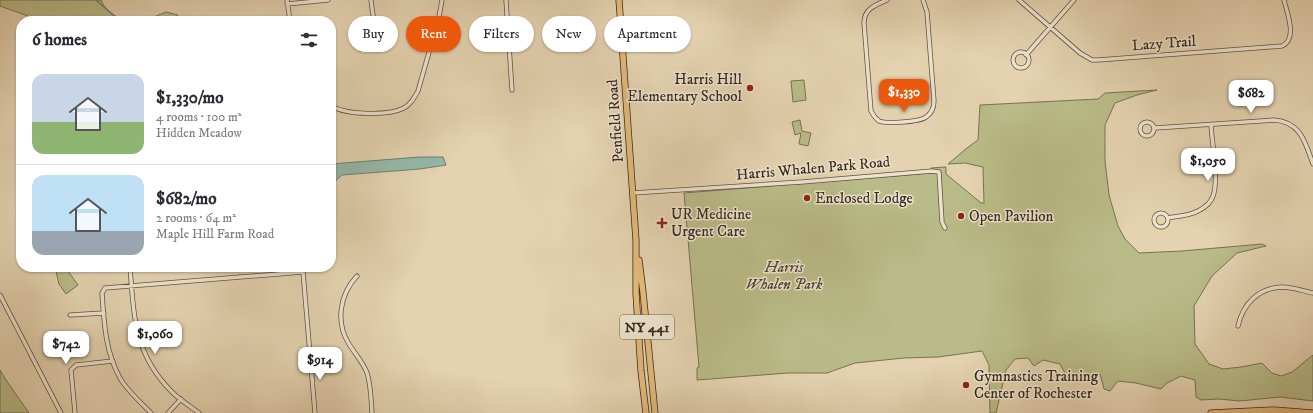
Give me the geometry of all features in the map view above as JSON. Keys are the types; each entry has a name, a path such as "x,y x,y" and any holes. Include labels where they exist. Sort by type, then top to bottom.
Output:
{"main road":[{"name":"Penfield Road","path":"619,0 636,240 636,293 641,371 646,413"},
{"name":"Penfield Road","path":"636,240 643,292 655,413"},
{"path":"1211,413 1269,410 1313,413"}],"street":[{"path":"289,16 287,2 328,0"},
{"path":"371,0 373,16"},
{"path":"336,108 346,112 358,114 396,111 412,102 418,92 440,17 442,0"},
{"path":"506,0 512,90"},
{"path":"887,0 872,7 864,18 871,111 876,118 886,122 920,120 927,117 932,110 934,101 927,12 923,0"},
{"name":"Lazy Trail","path":"1018,0 1080,53 1092,60 1277,47 1285,45 1291,36 1284,0"},
{"path":"1026,55 1074,0"},
{"path":"1022,52 1026,55 1028,62 1026,66 1022,68 1015,66 1013,58 1016,53 1022,52"},
{"path":"1155,128 1274,120 1290,124 1302,135 1313,164"},
{"path":"1146,121 1153,124 1155,128 1154,133 1150,136 1145,136 1140,131 1142,124 1146,121"},
{"path":"1168,218 1189,215 1197,212 1208,205 1213,196 1215,190 1215,174 1211,125"},
{"name":"Harris Whalen Park Road","path":"633,193 802,182 932,171 939,172 942,222 945,228"},
{"path":"1158,213 1163,213 1168,218 1163,227 1156,225 1154,221 1155,216 1158,213"},
{"path":"131,272 136,328 144,351 158,375 174,393 199,413"},
{"path":"151,413 120,379 113,362 105,334 102,293 105,288 303,272 315,413"},
{"path":"357,276 345,292 341,307 341,321 343,332 348,343 367,372 372,413"},
{"path":"1238,326 1245,306 1262,292 1282,287 1313,293"},
{"path":"0,295 61,413"},
{"path":"70,315 104,313"},
{"path":"75,413 71,370 76,364 113,362"},
{"path":"168,413 181,399"}],"green space":[{"path":"0,0 101,0 105,7 115,16 28,16 0,6"},
{"path":"166,12 178,15 177,16 156,16"},
{"path":"804,80 806,100 793,102 791,81"},
{"name":"Harris Whalen Park","path":"1157,90 1115,103 1105,125 1105,161 1109,195 1118,226 1125,239 1139,253 1262,244 1266,246 1237,253 1212,276 1194,306 1195,344 1209,364 1223,369 1262,363 1272,373 1281,376 1292,372 1313,355 1313,401 1280,397 1240,401 1219,399 1201,400 1196,397 1195,380 1181,376 1167,383 1161,389 1136,383 1118,381 1110,391 1104,389 1100,374 1086,379 1066,375 1060,364 1043,360 1034,366 1028,358 1015,359 1006,370 996,413 990,413 989,365 982,351 938,357 904,358 855,363 827,373 788,373 697,380 697,368 699,367 684,193 931,173 931,168 946,167 946,174 981,203 984,203 983,167 965,163 948,164 978,140 980,105 1098,99 1105,93"},
{"path":"800,120 802,131 811,133 808,146 799,144 801,133 795,135 792,122"},
{"path":"56,272 69,272 78,285 66,294 59,284"},
{"path":"0,370 6,380 29,413 0,413"}],"shaded area":[{"path":"419,157 443,157 446,165 420,169 342,175 336,180 336,164"}],"waterway":[{"path":"96,0 114,16"}],"place":[{"name":"Harris Hill Elementary School","path":"750,88"},
{"name":"Enclosed Lodge","path":"807,198"},
{"name":"Open Pavilion","path":"961,216"},
{"name":"UR Medicine Urgent Care","path":"662,223"},
{"name":"Gymnastics Training Center of Rochester","path":"966,385"}]}
